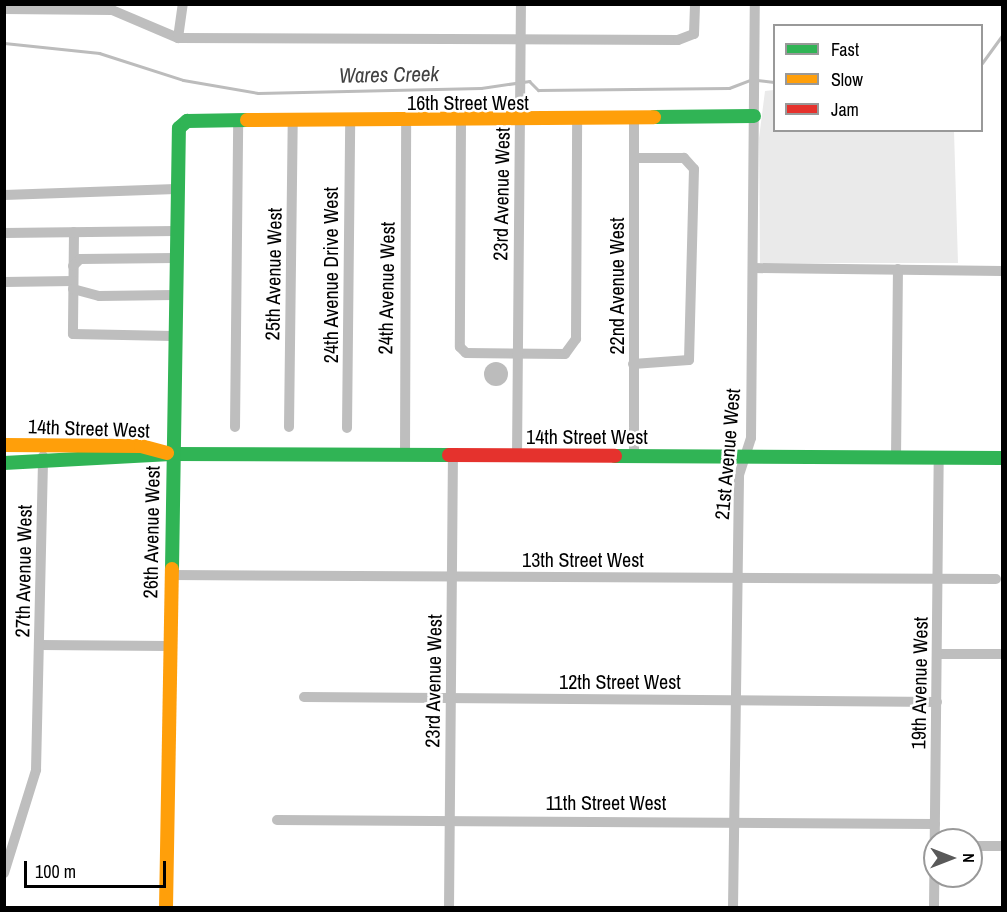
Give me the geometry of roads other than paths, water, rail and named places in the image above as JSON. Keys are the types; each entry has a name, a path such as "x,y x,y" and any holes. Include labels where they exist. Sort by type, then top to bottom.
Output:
{"street":[{"path":"178,38 183,4"},
{"name":"23rd Avenue West","path":"518,456 521,4"},
{"path":"4,9 126,8 178,38 678,40 690,39 695,29 695,4"},
{"name":"21st Avenue West","path":"733,908 738,578 744,457 751,438 755,4"},
{"name":"16th Street West","path":"183,123 238,121 521,122 634,116 754,116"},
{"name":"22nd Avenue West","path":"634,116 634,456"},
{"path":"461,122 463,351 517,354 574,349 577,119"},
{"path":"235,427 238,121"},
{"name":"25th Avenue West","path":"289,427 293,122"},
{"name":"24th Avenue Drive West","path":"347,428 350,122"},
{"name":"24th Avenue West","path":"405,455 406,122"},
{"name":"26th Avenue West","path":"166,908 177,132 183,123"},
{"path":"633,364 689,360 693,169 688,160 635,158"},
{"path":"4,195 176,189"},
{"path":"4,233 175,231"},
{"path":"74,232 73,334 173,336"},
{"path":"74,266 80,259 175,258"},
{"path":"753,268 1002,271"},
{"path":"896,458 898,269"},
{"path":"4,282 73,285 99,296 174,295"},
{"name":"14th Street West","path":"4,445 141,446 171,454"},
{"name":"27th Avenue West","path":"4,873 36,770 44,445"},
{"name":"14th Street West","path":"4,463 42,463 171,454 1002,458"},
{"name":"23rd Avenue West","path":"449,908 453,455"},
{"name":"19th Avenue West","path":"935,828 939,458"},
{"name":"13th Street West","path":"170,574 996,579"},
{"path":"40,645 169,645"},
{"path":"938,654 1002,654"},
{"name":"12th Street West","path":"304,697 937,702"},
{"name":"11th Street West","path":"277,820 449,819 935,824"},
{"path":"983,846 1002,846"},
{"name":"19th Avenue West","path":"934,888 934,908"}],"waterway":[{"name":"Wares Creek","path":"983,62 1002,35"},
{"name":"Wares Creek","path":"4,43 99,53 183,80 258,93 481,88 529,81 538,90 729,88 750,80"},
{"name":"Wares Creek","path":"757,80 773,82"}]}
